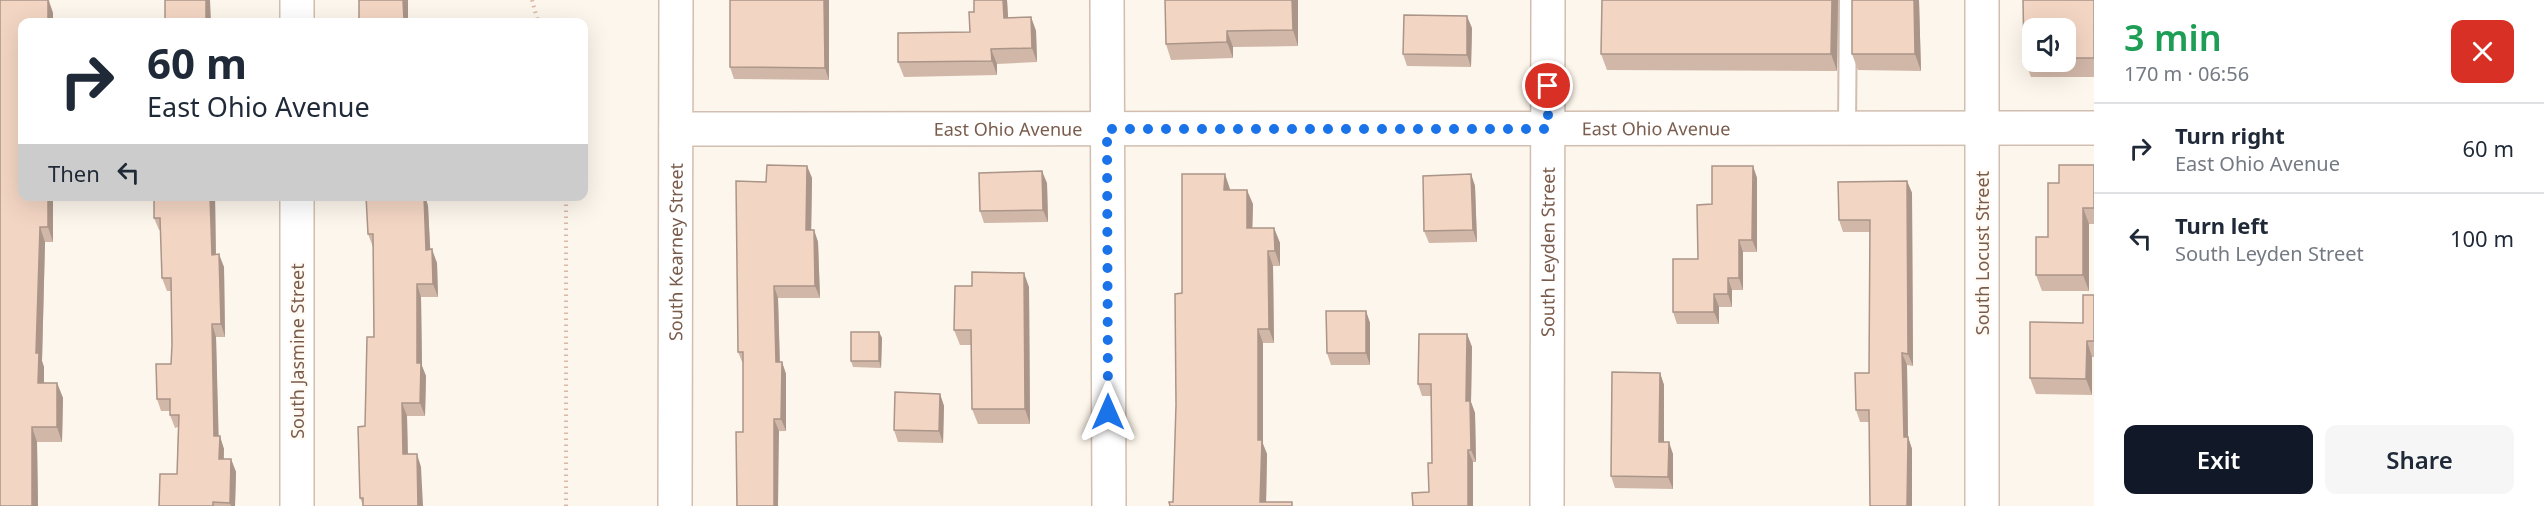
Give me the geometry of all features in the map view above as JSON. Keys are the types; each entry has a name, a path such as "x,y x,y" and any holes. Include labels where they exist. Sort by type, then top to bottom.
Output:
{"street":[{"path":"297,0 297,18"},
{"name":"South Kearney Street","path":"675,506 676,0"},
{"path":"1107,0 1109,506"},
{"name":"South Leyden Street","path":"1547,506 1548,0"},
{"name":"South Locust Street","path":"1982,0 1982,506"},
{"name":"East Ohio Avenue","path":"676,129 2094,128"},
{"name":"South Jasmine Street","path":"297,201 297,506"}],"lane":[{"path":"1847,128 1848,0"}],"path":[{"path":"532,0 537,18"},
{"path":"566,201 566,506"}],"building":[{"path":"0,0 48,0 48,18 18,18 18,201 48,201 48,227 40,227 36,353 39,353 38,383 57,383 57,427 32,427 32,506 0,506"},
{"path":"165,0 206,0 206,18 165,18"},
{"path":"359,0 403,0 404,18 359,18"},
{"path":"730,0 824,0 825,68 730,67"},
{"path":"974,0 1003,0 1004,18 1031,17 1032,48 991,49 992,61 898,62 898,33 970,32 969,12 974,12"},
{"path":"1165,0 1292,0 1293,30 1227,31 1227,42 1166,44"},
{"path":"1602,0 1832,0 1831,54 1601,54"},
{"path":"1852,0 1914,0 1915,54 1852,54"},
{"path":"2023,0 2094,0 2094,58 2076,58 2076,18 2023,18"},
{"path":"1404,15 1467,16 1467,55 1403,54"},
{"path":"767,165 807,166 806,230 814,230 815,286 774,286 776,362 782,362 781,419 774,419 774,506 737,506 736,432 743,432 743,352 738,352 736,181 766,182"},
{"path":"2059,165 2094,165 2094,208 2083,208 2083,275 2036,275 2036,237 2048,237 2048,183 2059,183"},
{"path":"1712,166 1753,166 1752,240 1739,240 1739,278 1728,278 1728,294 1714,294 1714,312 1673,312 1673,259 1698,259 1697,205 1712,204"},
{"path":"1042,171 1043,210 980,211 979,173"},
{"path":"1182,174 1225,174 1224,190 1247,190 1247,228 1274,228 1275,251 1268,251 1269,329 1258,329 1258,440 1262,440 1260,502 1292,502 1292,506 1170,506 1169,502 1173,502 1176,405 1175,294 1182,293"},
{"path":"1471,174 1473,230 1424,231 1423,176"},
{"path":"1907,181 1908,354 1902,353 1904,437 1908,437 1907,506 1870,506 1869,410 1856,410 1855,373 1869,373 1870,220 1839,220 1838,182"},
{"path":"154,201 210,201 212,255 219,254 221,324 212,324 214,436 220,436 219,459 231,459 230,503 213,502 213,506 159,506 160,474 177,474 179,415 170,415 170,399 157,399 156,364 171,364 171,278 162,278 160,218 154,218"},
{"path":"366,201 424,201 426,250 432,249 433,284 417,284 417,363 421,363 420,403 402,403 403,454 417,454 418,506 363,506 363,498 360,498 358,427 365,426 367,337 374,337 373,234 368,234"},
{"path":"972,272 1024,273 1025,409 972,409 971,330 954,330 955,286 972,286"},
{"path":"2083,295 2094,295 2094,341 2087,341 2086,379 2030,378 2030,322 2083,323"},
{"path":"1326,311 1366,311 1366,353 1327,353"},
{"path":"851,332 879,332 879,361 851,361"},
{"path":"1419,334 1467,334 1466,401 1470,401 1471,450 1468,450 1468,506 1413,506 1412,493 1429,492 1428,463 1432,463 1431,384 1418,384"},
{"path":"1612,372 1660,373 1659,442 1669,442 1668,477 1611,476"},
{"path":"895,392 940,394 939,431 894,430"}],"route":[{"path":"1108,412 1107,129 1548,129 1548,86"}]}
